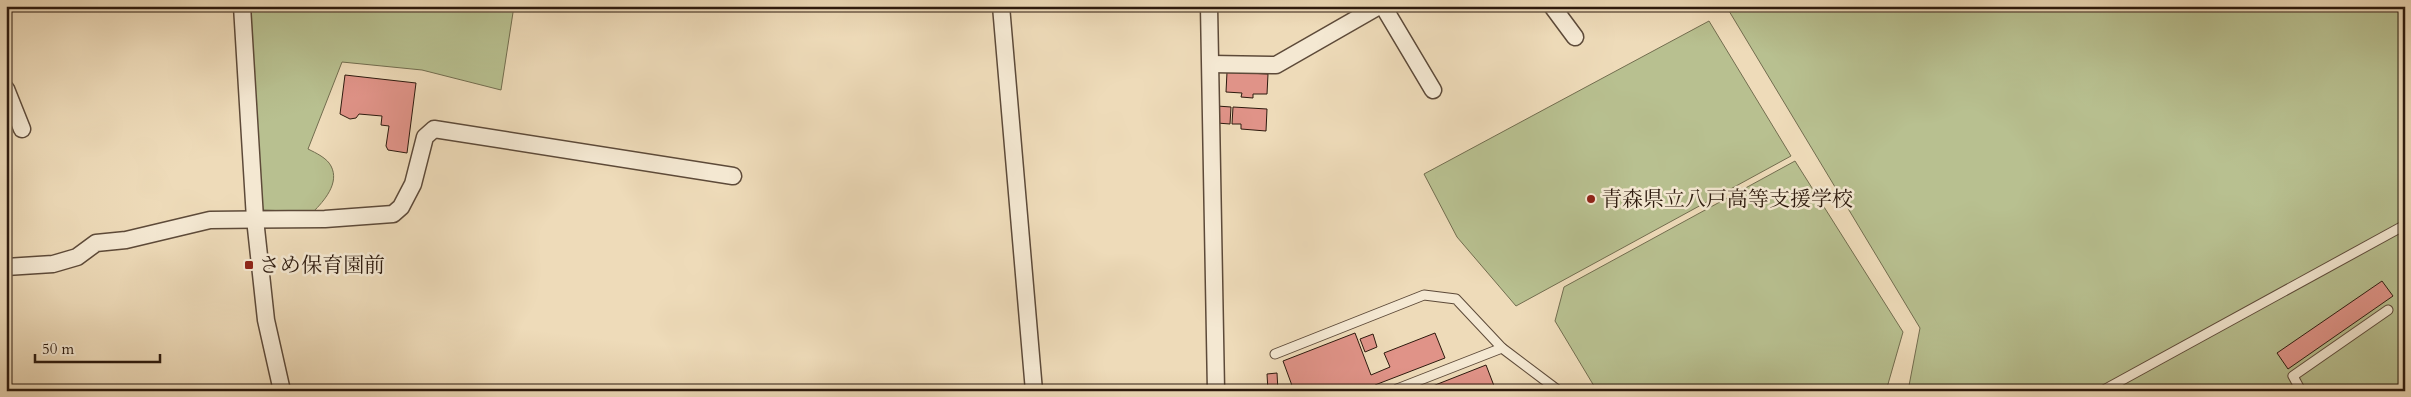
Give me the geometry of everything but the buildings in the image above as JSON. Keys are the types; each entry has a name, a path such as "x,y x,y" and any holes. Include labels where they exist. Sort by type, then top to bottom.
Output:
{"street":[{"path":"242,6 254,219 266,320 282,391"},
{"path":"1000,6 1034,391"},
{"path":"1209,6 1216,391"},
{"path":"1211,64 1276,65 1379,6"},
{"path":"1383,6 1433,90"},
{"path":"1552,6 1574,37"},
{"path":"6,90 22,129"},
{"path":"6,267 53,264 77,257 96,243 126,240 210,220 325,219 393,214 401,207 413,184 424,137 434,129 733,176"}],"lane":[{"path":"2102,391 2405,225"},
{"path":"1275,354 1424,295 1456,299 1502,348 1558,391"},
{"path":"2301,391 2293,376 2388,310"},
{"path":"1396,389 1502,348"}],"green space":[{"path":"259,6 514,6 501,90 422,70 342,62 308,149 324,158 331,166 334,179 329,191 322,203 313,212 263,210 255,131 251,8"},
{"path":"1726,6 2405,6 2405,391 1908,391 1920,328"},
{"path":"1709,21 1791,156 1516,306 1457,237 1424,174"},
{"path":"1795,161 1903,332 1886,391 1597,391 1555,321 1564,287"}],"place":[{"name":"青森県立八戸高等支援学校","path":"1591,199"},
{"name":"さめ保育園前","path":"249,265"}]}
